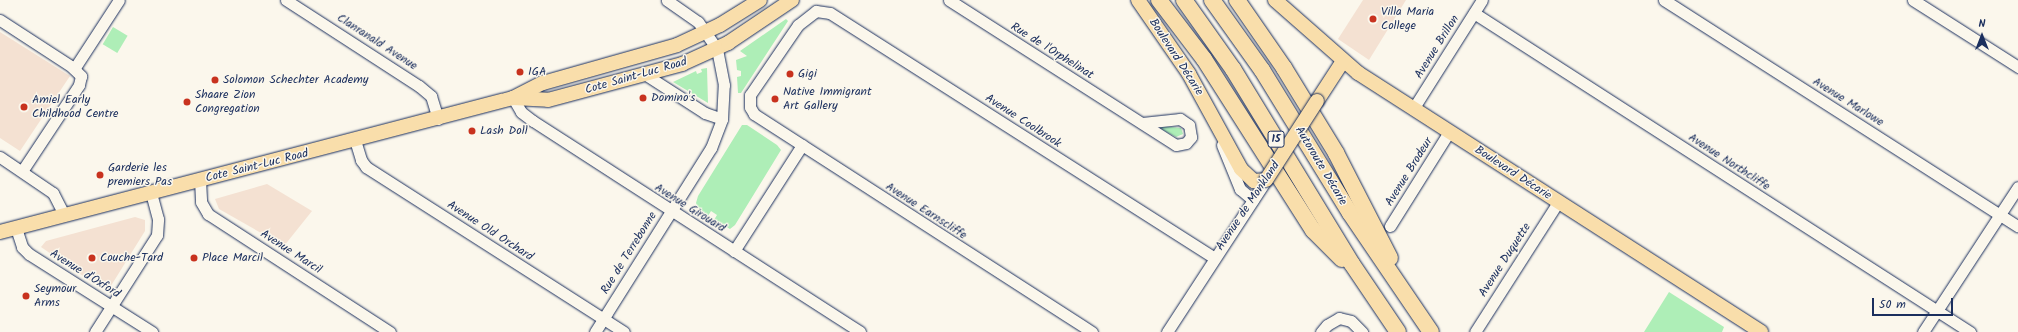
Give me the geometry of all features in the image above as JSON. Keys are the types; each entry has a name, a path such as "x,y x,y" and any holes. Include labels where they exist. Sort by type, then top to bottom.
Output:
{"highway":[{"path":"1159,0 1204,59 1314,230 1363,281"},
{"name":"Autoroute Décarie","path":"1184,0 1233,69 1363,281 1398,332"},
{"name":"Autoroute Décarie","path":"1212,0 1262,70 1350,213 1427,328"},
{"path":"1237,0 1288,73 1336,153 1427,328"}],"main road":[{"name":"Cote Saint-Luc Road","path":"0,232 438,119 513,98 543,82 647,56 707,32 760,0"},
{"name":"Cote Saint-Luc Road","path":"513,98 548,100 646,75 717,49 767,19 792,0"},
{"name":"Boulevard Décarie","path":"1138,0 1190,74 1245,174 1254,181 1266,180"},
{"name":"Boulevard Décarie","path":"1275,0 1343,61 1413,109 1761,332"},
{"name":"Avenue de Monkland","path":"1266,180 1343,61"}],"street":[{"path":"74,68 119,0"},
{"name":"Clanranald Avenue","path":"286,0 419,86 431,96 438,119"},
{"path":"667,0 690,15 707,32"},
{"name":"Rue de l'Orphelinat","path":"949,0 1142,123"},
{"name":"Avenue Brillon","path":"1413,109 1482,0"},
{"name":"Avenue Marlowe","path":"1664,0 2018,226"},
{"path":"1913,0 2018,67"},
{"name":"Avenue Earnscliffe","path":"816,11 805,18 790,34 753,91 750,107 757,116 1092,332"},
{"name":"Avenue Coolbrook","path":"816,11 830,13 1214,258"},
{"name":"Avenue Northcliffe","path":"1474,14 1970,332"},
{"path":"0,20 80,73 81,82 22,171"},
{"name":"Rue de Terrebonne","path":"595,332 711,148 722,119 724,85 717,49 707,32"},
{"path":"646,75 705,113 722,119"},
{"name":"Avenue Girouard","path":"513,98 522,112 533,121 860,332"},
{"name":"Boulevard Décarie","path":"1212,116 1240,189 1253,200"},
{"name":"Avenue Brodeur","path":"1390,226 1449,132"},
{"name":"Avenue Old Orchard","path":"355,140 361,160 366,166 624,332"},
{"path":"734,251 802,145"},
{"path":"0,157 53,193 64,215"},
{"name":"Avenue Marcil","path":"200,180 201,202 208,214 390,332"},
{"name":"Avenue de Monkland","path":"1167,332 1266,180"},
{"path":"1923,332 2018,187"},
{"path":"95,332 157,234 158,219 151,193"},
{"name":"Avenue Duquette","path":"1475,332 1558,202"},
{"name":"Avenue d'Oxford","path":"16,228 25,250 152,332"},
{"path":"1321,332 1331,321 1342,318 1351,321 1362,332"}],"shaded area":[{"name":"Villa Maria College","path":"1363,0 1406,0 1369,60 1338,39"},
{"name":"Amiel Early Childhood Centre","path":"0,32 70,76 20,151 0,138"},
{"path":"267,184 312,211 284,246 219,209 215,199"},
{"path":"135,217 145,220 145,231 109,289 99,287 41,247 46,241"}],"green space":[{"path":"786,19 788,21 741,93 738,93 737,77 741,76 741,71 737,70 736,60 747,56 740,51"},
{"path":"113,27 128,36 117,53 103,44"},
{"path":"707,68 708,103 673,82 696,71 697,74 702,72 701,69"},
{"path":"742,125 747,125 777,145 781,150 735,225 730,229 714,220 717,215 711,211 708,216 699,210 696,203 698,196"},
{"path":"1162,126 1181,128 1183,134 1176,137 1161,129"},
{"path":"1669,292 1724,327 1722,332 1644,332"}],"place":[{"name":"Villa Maria College","path":"1373,19"},
{"name":"IGA","path":"520,72"},
{"name":"Gigi","path":"790,74"},
{"name":"Solomon Schechter Academy","path":"215,80"},
{"name":"Domino's","path":"643,98"},
{"name":"Native Immigrant Art Gallery","path":"775,99"},
{"name":"Shaare Zion Congregation","path":"187,102"},
{"name":"Amiel Early Childhood Centre","path":"24,107"},
{"name":"Lash Doll","path":"472,131"},
{"name":"Garderie les premiers Pas","path":"100,175"},
{"name":"Couche-Tard","path":"92,258"},
{"name":"Place Marcil","path":"194,258"},
{"name":"Seymour Arms","path":"26,296"}]}
